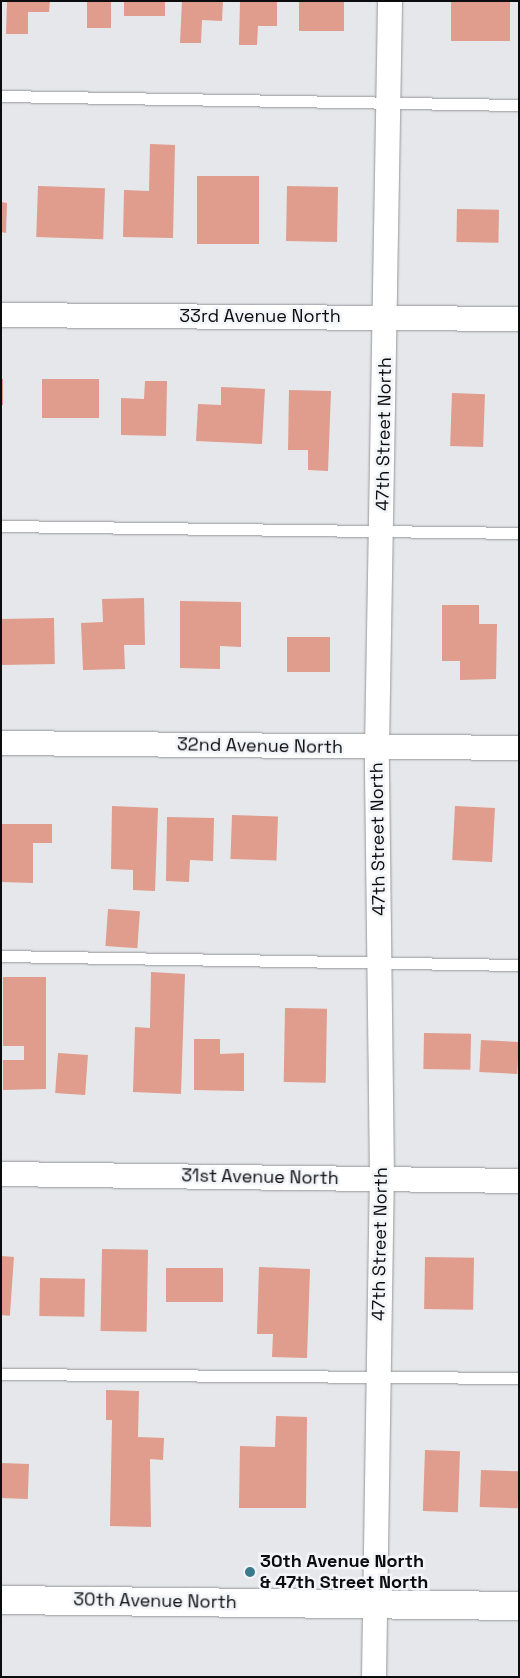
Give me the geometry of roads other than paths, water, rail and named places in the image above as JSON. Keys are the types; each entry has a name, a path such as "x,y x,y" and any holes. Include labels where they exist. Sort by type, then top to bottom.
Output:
{"street":[{"name":"47th Street North","path":"374,1677 382,1178 377,748 387,317 390,1"},
{"name":"33rd Avenue North","path":"1,315 519,318"},
{"name":"32nd Avenue North","path":"1,743 519,748"},
{"name":"31st Avenue North","path":"1,1174 519,1181"},
{"name":"30th Avenue North","path":"1,1600 519,1606"}],"lane":[{"path":"1,96 519,105"},
{"path":"1,526 519,533"},
{"path":"1,956 519,965"},
{"path":"1,1374 519,1378"}],"place":[{"name":"30th Avenue North & 47th Street North","path":"250,1572"}]}
